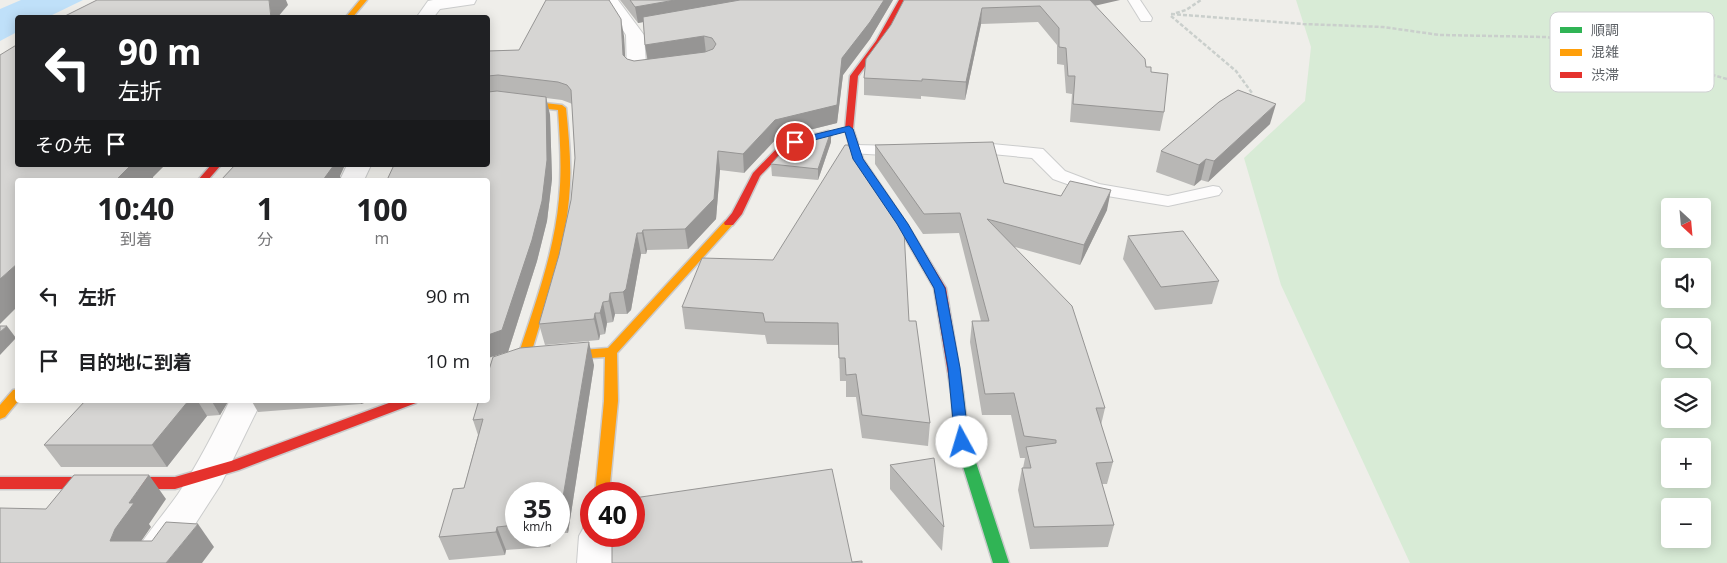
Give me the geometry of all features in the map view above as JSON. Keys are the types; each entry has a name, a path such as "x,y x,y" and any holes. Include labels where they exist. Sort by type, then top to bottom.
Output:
{"main road":[{"path":"351,15 364,0"},
{"path":"902,0 880,41 854,76 849,129 858,159 902,224 940,288 954,368 962,442 1001,563"},
{"path":"490,102 502,101 562,108 565,158 562,214 544,287 510,363 611,352"},
{"path":"603,482 610,401 611,352 737,214 756,174 785,145 849,129"},
{"path":"205,178 214,167"},
{"path":"0,414 15,397"},
{"path":"0,483 175,483 234,466 403,403"}],"street":[{"path":"426,15 434,6 468,0"},
{"path":"608,0 637,29 635,35 637,71 686,64"},
{"path":"149,563 190,505 209,474 244,403"},
{"path":"596,563 597,547"}],"lane":[{"path":"1134,0 1146,18"},
{"path":"953,152 992,149 1038,154 1059,175 1095,189 1131,196 1168,201 1213,191"},
{"path":"855,150 923,152"}],"path":[{"path":"1146,18 1177,13 1186,10 1201,0"},
{"path":"1252,93 1236,70 1168,13 1303,24 1383,27 1440,35 1550,37"},
{"path":"1714,75 1727,79"}],"green space":[{"path":"1296,0 1727,0 1727,563 1410,563 1281,285 1244,158 1305,101 1311,47"}],"water":[{"path":"21,0 83,0 52,15 15,15 15,33 0,41 0,9"}],"building":[{"path":"97,0 269,0 271,15 67,15"},
{"path":"546,0 609,0 621,19 623,55 627,59 634,61 705,52 713,49 716,44 712,38 704,36 645,45 643,17 740,0 884,0 870,22 842,58 837,105 775,120 743,154 718,151 714,199 685,229 643,230 642,233 637,233 626,289 623,292 610,293 609,301 603,302 600,313 595,313 594,319 539,324 559,255 571,200 575,158 571,90 567,85 558,82 498,75 490,76 490,51 519,50"},
{"path":"630,0 675,0 635,7"},
{"path":"904,0 1090,0 1145,59 1146,67 1151,67 1151,72 1168,74 1164,112 1073,104 1075,76 1068,76 1066,48 1059,47 1059,28 1040,6 982,8 966,82 864,78 866,59 891,25"},
{"path":"15,46 15,167 129,167 118,178 15,178 15,266 0,279 0,55"},
{"path":"1238,90 1276,104 1214,161 1206,159 1199,165 1161,151 1219,102"},
{"path":"490,92 546,97 547,160 542,201 532,240 502,330 490,334 490,178 388,178 393,167 490,167"},
{"path":"831,131 818,169 771,164 793,140"},
{"path":"993,142 1004,183 1061,196 1070,181 1111,190 1084,245 987,219 1072,306 1105,408 1096,408 1113,462 1096,463 1114,525 1034,527 1022,468 1031,468 1026,447 1056,443 1056,440 1024,436 1014,393 985,394 972,321 989,321 960,213 924,214 875,145"},
{"path":"845,145 848,145 904,231 909,321 916,321 930,423 862,415 856,374 846,375 845,358 839,358 838,323 765,322 763,313 682,307 702,258 773,260"},
{"path":"233,167 333,167 324,178 223,178"},
{"path":"1183,231 1219,281 1161,287 1128,236"},
{"path":"0,326 7,326 0,332"},
{"path":"589,342 566,482 505,482 505,526 497,527 496,532 439,537 453,489 464,488 483,419 473,420 478,403 490,403 490,367 493,357 520,348"},
{"path":"83,403 187,403 152,445 44,445"},
{"path":"934,458 944,527 890,465"},
{"path":"832,469 852,562 862,561 862,563 612,563 612,547 645,547 645,496"},
{"path":"74,475 149,475 129,503 134,503 115,529 110,541 152,541 166,522 198,524 166,563 0,563 0,508 46,509"}],"traffic: fast":[{"path":"957,392 962,441 1001,563"}],"traffic: slow":[{"path":"351,15 364,0"},
{"path":"490,102 502,101 562,108 565,177 564,200 558,240 548,280 523,359 611,352"},
{"path":"603,482 611,401 611,352 729,223"},
{"path":"0,414 15,396"}],"traffic: jam":[{"path":"902,0 880,41 854,76 849,129 858,159 902,224 940,288 957,392"},
{"path":"729,223 737,214 756,175 785,145 828,134"},
{"path":"205,178 214,167"},
{"path":"0,483 175,483 234,466 403,403"}],"route":[{"path":"795,142 849,129 858,159 902,224 940,288 954,368 962,442"}]}
